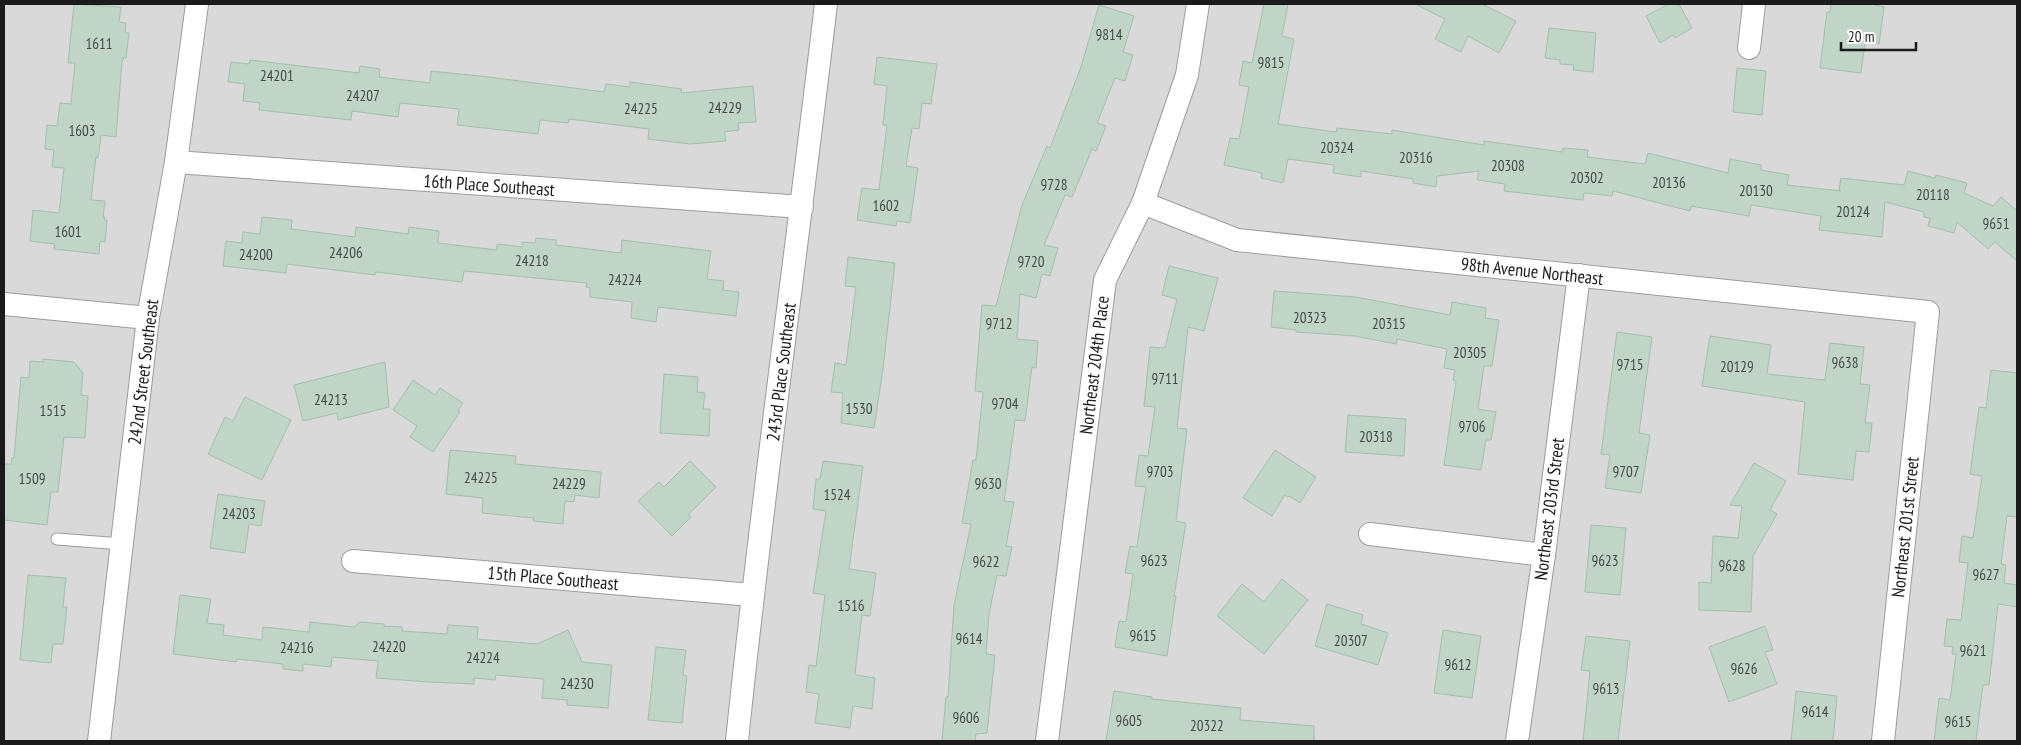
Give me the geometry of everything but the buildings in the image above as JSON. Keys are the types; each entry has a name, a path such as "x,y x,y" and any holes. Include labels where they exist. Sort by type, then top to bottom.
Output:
{"street":[{"name":"242nd Street Southeast","path":"99,741 148,318 176,162 197,4"},
{"name":"243rd Place Southeast","path":"737,741 752,595 826,4"},
{"name":"Northeast 204th Place","path":"1047,741 1105,280 1143,203 1188,75 1198,4"},
{"path":"1749,48 1754,4"},
{"name":"16th Place Southeast","path":"176,162 802,207"},
{"name":"98th Avenue Northeast","path":"1143,203 1237,240 1928,312"},
{"name":"Northeast 203rd Street","path":"1517,741 1544,555 1579,275"},
{"path":"4,304 148,318"},
{"name":"Northeast 201st Street","path":"1883,741 1928,312"},
{"path":"1370,534 1544,555"},
{"name":"15th Place Southeast","path":"353,561 752,595"}],"lane":[{"path":"57,539 122,544"}],"shaded area":[{"path":"4,4 2017,4 2017,741 4,741"}]}
